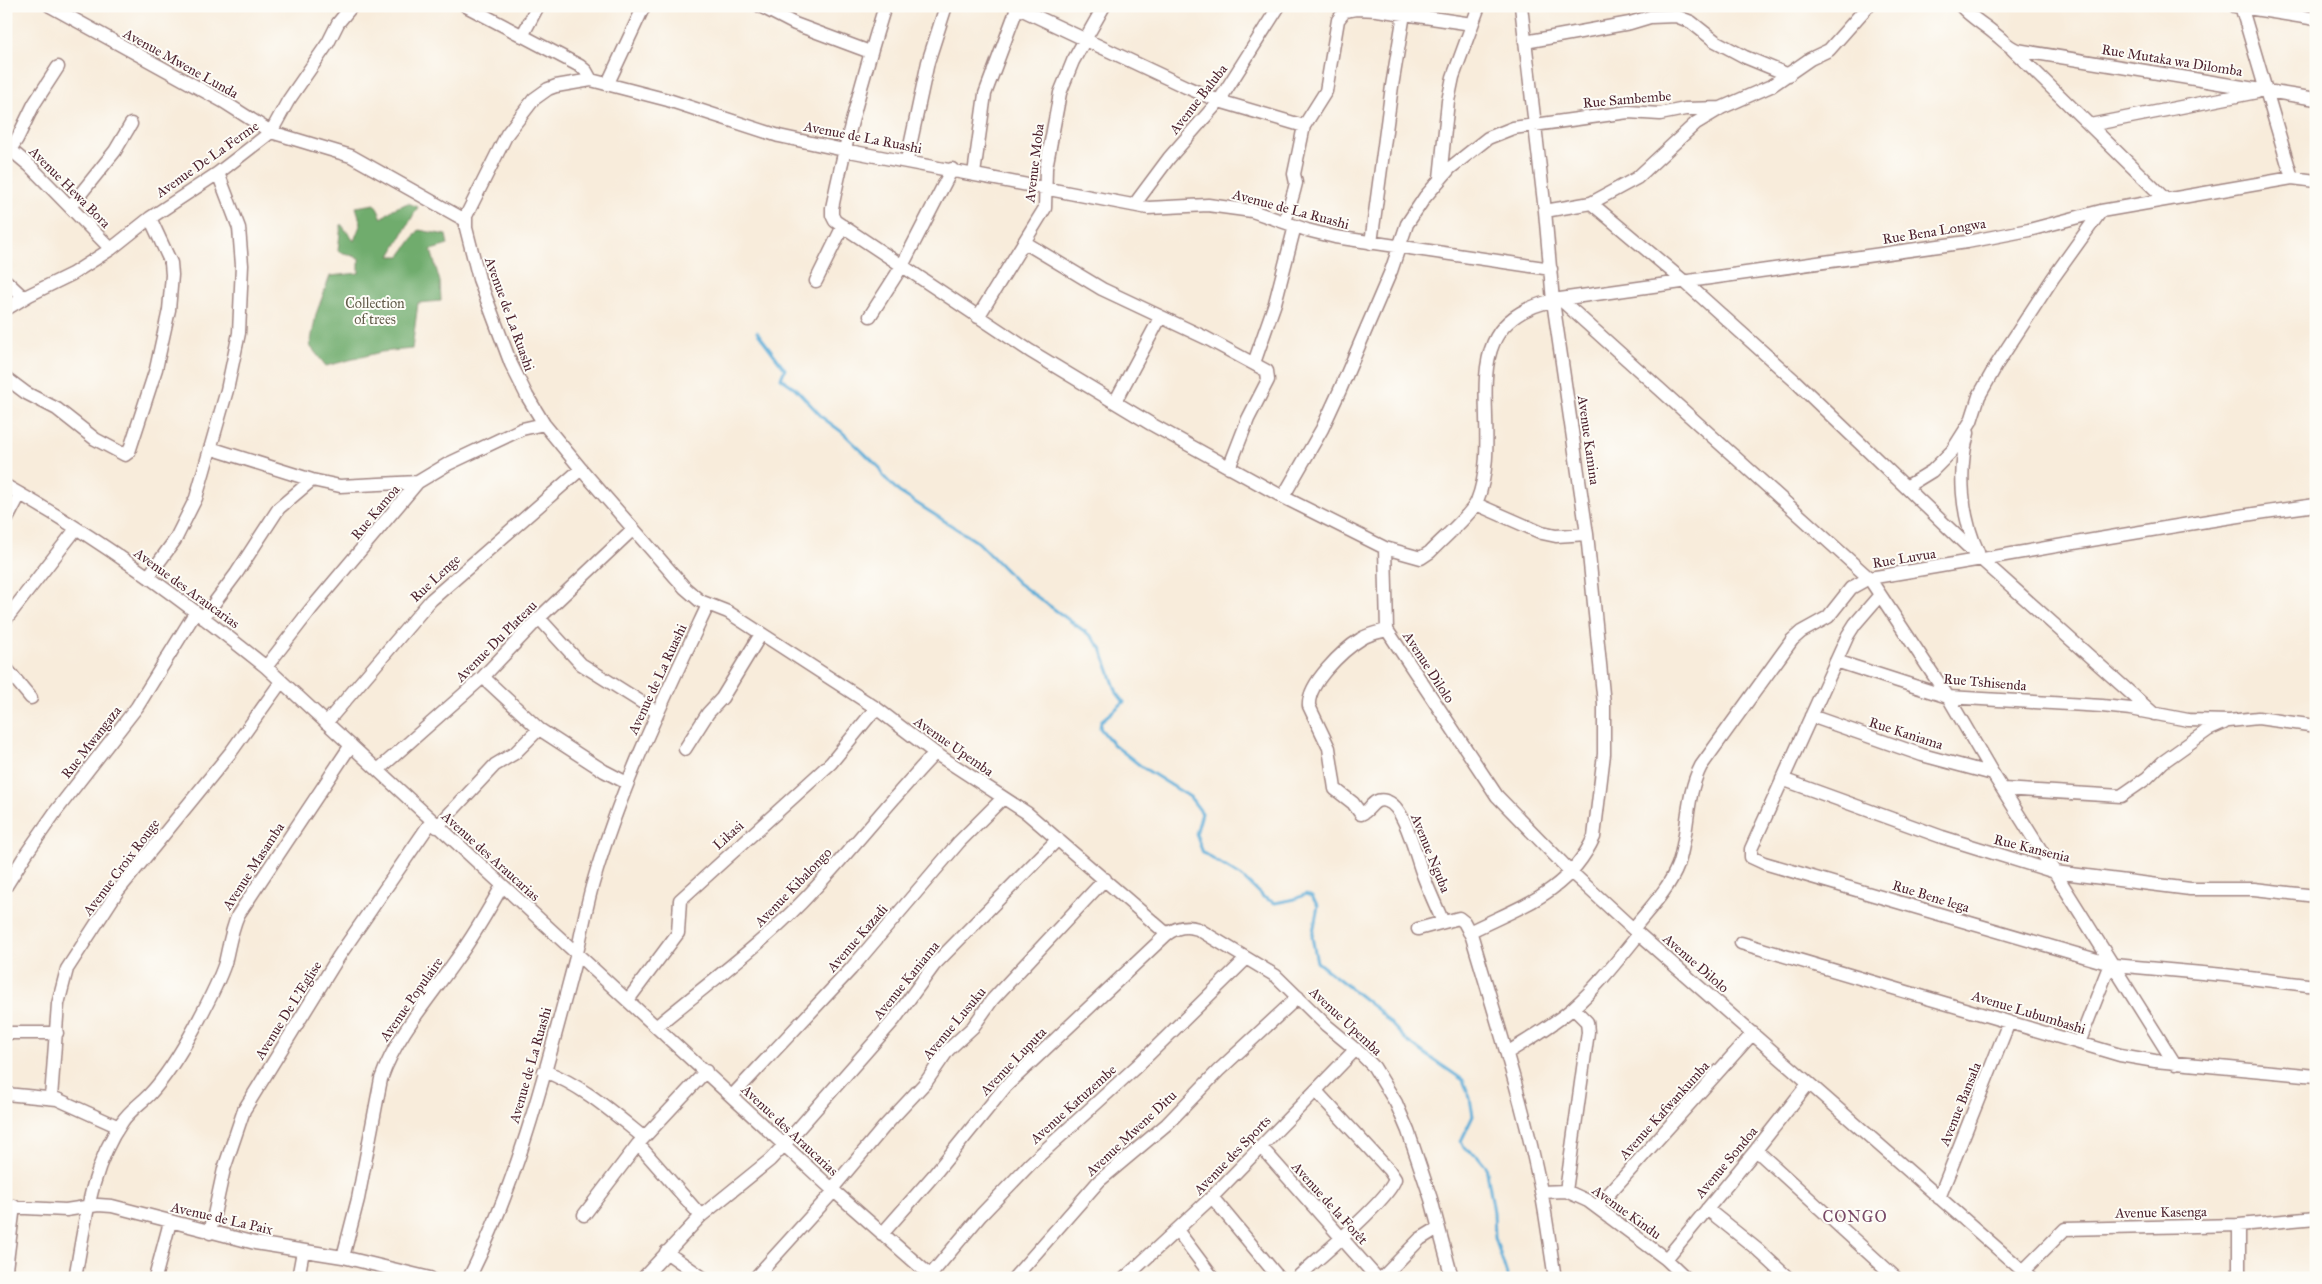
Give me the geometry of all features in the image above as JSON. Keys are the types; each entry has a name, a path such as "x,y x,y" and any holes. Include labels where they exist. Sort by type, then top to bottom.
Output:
{"street":[{"name":"Avenue Mwene Lunda","path":"50,6 224,102 271,132"},
{"path":"271,132 288,101 328,43 338,23 352,6"},
{"path":"466,6 580,66 586,71 591,80"},
{"path":"522,36 538,6"},
{"path":"608,83 644,6"},
{"path":"760,6 795,24 870,52"},
{"path":"885,6 870,52 844,150 831,212 835,221 1070,376 1229,468 1385,548 1421,558 1430,552 1476,504 1542,533 1556,536 1587,534"},
{"path":"907,160 928,62 946,6"},
{"name":"Avenue Moba","path":"978,317 1045,208 1047,190 1046,168 1060,94 1084,41 1104,6"},
{"name":"Avenue Baluba","path":"1134,206 1169,158 1219,101 1279,6"},
{"path":"1440,178 1451,85 1479,6"},
{"name":"Avenue Kamina","path":"1469,932 1543,896 1557,887 1571,872 1588,849 1594,836 1604,754 1604,704 1587,534 1557,300 1551,269 1536,124 1521,6"},
{"path":"1545,212 1592,203 1637,178 1659,160 1685,132 1721,108 1771,86 1810,59 1829,50 1868,6"},
{"path":"1961,6 1976,22 2018,50 2164,199"},
{"path":"974,174 985,94 1017,7 1084,41 1219,101 1304,126"},
{"path":"2292,178 2267,90 2239,7 2316,19"},
{"path":"1254,363 1275,303 1296,184 1294,174 1304,126 1326,92 1338,20 1345,11 1356,9 1377,10 1472,24"},
{"path":"1371,243 1392,86 1404,14"},
{"path":"1525,42 1630,23 1650,17 1676,16 1691,22 1715,41 1745,57 1789,75"},
{"name":"Rue Mutaka wa Dilomba","path":"2018,50 2316,98"},
{"path":"8,151 34,104 58,67"},
{"name":"Avenue de La Ruashi","path":"468,1278 489,1237 522,1148 576,954 593,883 627,783 657,712 708,605 693,596 632,530 544,424 511,364 479,279 465,220 507,134 534,100 556,86 591,80 668,100 779,136 844,150 907,160 1047,190 1134,206 1156,208 1220,206 1252,211 1328,235 1551,269"},
{"path":"2090,125 2267,90"},
{"name":"Rue Sambembe","path":"1283,497 1311,450 1340,390 1408,224 1417,208 1440,178 1461,158 1488,138 1513,128 1628,112 1660,114 1685,109 1721,108"},
{"path":"70,207 115,151 131,124"},
{"name":"Avenue De La Ferme","path":"6,309 72,274 111,249 150,218 218,173 271,132 351,156 465,220"},
{"name":"Avenue Hewa Bora","path":"8,151 70,207 111,249"},
{"path":"870,316 902,266 952,170"},
{"path":"148,577 181,530 196,498 235,355 241,319 242,290 239,228 218,173"},
{"name":"Rue Bena Longwa","path":"1476,504 1485,476 1487,443 1486,373 1492,344 1499,331 1525,309 1557,300 1968,242 2029,230 2102,211 2292,178 2316,181"},
{"path":"1592,203 1686,283 1795,381 1982,560 2154,714"},
{"path":"1982,560 1968,528 1962,464 1971,421 1979,396 1997,364 2052,278 2102,211"},
{"path":"6,378 26,393 57,410 95,439 125,455 129,452 156,369 171,292 171,263 150,218"},
{"path":"816,281 843,226"},
{"path":"1024,242 1102,290 1267,371 1269,376 1248,419 1229,468"},
{"path":"6,280 24,298"},
{"path":"1557,300 1869,578 1948,697 1993,774 2175,1064"},
{"path":"1115,402 1160,318"},
{"path":"1906,487 1932,471 1946,458 1971,421"},
{"name":"Rue Kamoa","path":"266,667 311,609 418,482 448,464 522,429 544,424"},
{"path":"210,448 312,480 351,486 418,482"},
{"name":"Rue Lenge","path":"326,723 431,600 581,470"},
{"name":"Rue Mwangaza","path":"6,886 56,811 137,707 199,615 236,574 279,508 312,480"},
{"name":"Avenue des Araucarias","path":"6,486 76,529 148,577 266,667 434,824 930,1277"},
{"path":"6,521 20,494"},
{"name":"Rue Luvua","path":"1507,1053 1550,1026 1572,1008 1602,978 1662,894 1677,867 1694,783 1700,766 1796,636 1826,619 1851,588 1869,578 1982,560 2203,520 2316,505"},
{"path":"7,616 76,529"},
{"name":"Avenue Du Plateau","path":"378,770 483,677 539,618 632,530"},
{"path":"1385,548 1387,630"},
{"name":"Rue Bene lega","path":"1880,595 1855,624 1836,661 1751,849 1751,856 1756,860 2112,964 2242,976 2316,986"},
{"name":"Avenue Upemba","path":"708,605 728,612 876,708 935,753 1003,798 1058,839 1167,934"},
{"path":"539,618 581,664 657,712"},
{"name":"Avenue Dilolo","path":"1387,630 1497,796 1571,872 1808,1084 2027,1274"},
{"name":"Avenue Nguba","path":"1387,630 1362,638 1345,651 1313,687 1309,700 1310,706 1329,748 1335,789 1353,804 1360,814 1365,812 1373,802 1379,800 1391,803 1405,823 1423,875 1443,922"},
{"path":"685,749 708,713 722,698 761,634"},
{"name":"Rue Tshisenda","path":"1836,661 1948,697 2131,709 2188,720 2229,721"},
{"path":"6,668 31,698"},
{"path":"483,677 539,729 604,771 627,783"},
{"name":"Avenue Croix Rouge","path":"51,1098 58,1004 67,969 117,892 230,752 281,682"},
{"name":"Likasi","path":"628,1000 678,932 680,900 831,763 876,708"},
{"name":"Rue Kaniama","path":"1811,716 1922,755 1993,774"},
{"path":"2003,789 2121,796 2147,778 2163,762 2208,730 2229,721 2258,718 2316,726"},
{"name":"Avenue De L'Eglise","path":"210,1233 226,1161 244,1110 339,956 434,824 495,765 515,753 539,729"},
{"name":"Avenue Masamba","path":"75,1278 87,1207 97,1174 119,1127 128,1115 150,1094 188,1039 206,1007 224,963 232,928 238,915 350,745"},
{"name":"Avenue Kibalongo","path":"657,1026 762,940 802,902 935,753"},
{"name":"Rue Kansenia","path":"1782,779 1942,837 2055,872 2190,889 2254,889 2316,896"},
{"name":"Avenue Kazadi","path":"732,1096 851,969 959,842 1003,798"},
{"name":"Avenue Kaniama","path":"643,1278 701,1216 770,1160 894,1020 934,965 1058,839"},
{"name":"Avenue Lusuku","path":"754,1278 833,1190 884,1126 926,1082 948,1050 973,1028 992,1000 1105,879"},
{"name":"Avenue Populaire","path":"342,1257 358,1199 386,1064 418,1011 464,950 502,886"},
{"path":"1418,928 1459,918 1463,920 1469,932 1507,1053 1541,1192 1555,1278"},
{"name":"Avenue Upemba","path":"1183,927 1198,929 1246,959 1266,969 1374,1067 1396,1102 1408,1130 1431,1199 1452,1278"},
{"name":"Avenue Luputa","path":"882,1234 933,1176 1006,1086 1167,934 1183,927"},
{"name":"Avenue Lubumbashi","path":"1741,943 2133,1058 2175,1064 2316,1076"},
{"name":"Avenue Katuzembe","path":"930,1277 987,1208 1031,1163 1137,1066 1246,959"},
{"path":"2079,1043 2112,964"},
{"name":"Avenue Mwene Ditu","path":"1014,1278 1103,1177 1167,1124 1218,1071 1298,997"},
{"path":"1566,1191 1588,1032 1587,1022 1572,1008"},
{"name":"Avenue Bansala","path":"1940,1198 2009,1022"},
{"path":"6,1033 56,1033"},
{"name":"Avenue Kafwankumba","path":"1597,1207 1753,1033"},
{"name":"Avenue des Sports","path":"1125,1278 1212,1197 1356,1049"},
{"path":"544,1071 564,1078 603,1105 640,1140 701,1216"},
{"path":"584,1214 640,1140 706,1071"},
{"name":"Avenue Sondoa","path":"1666,1259 1808,1084"},
{"path":"1297,1278 1379,1203 1391,1188 1395,1179 1389,1170 1316,1091"},
{"path":"6,1094 51,1098 73,1104 119,1127"},
{"name":"Avenue de la Forêt","path":"1261,1147 1377,1278"},
{"path":"1756,1150 1896,1278"},
{"name":"Avenue Kindu","path":"1541,1192 1566,1191 1576,1194 1597,1207 1666,1259 1686,1278"},
{"path":"1212,1197 1279,1278"},
{"name":"Avenue de La Paix","path":"10,1207 66,1210 112,1206 254,1244 342,1257 430,1278"},
{"path":"6,1269 10,1207"},
{"path":"1707,1209 1758,1250 1788,1278"},
{"name":"Avenue Kasenga","path":"2027,1274 2065,1229 2239,1225 2316,1218"},
{"path":"155,1278 170,1222"},
{"path":"2239,1225 2240,1278"},
{"path":"1382,1278 1420,1239 1438,1228"},
{"path":"1177,1230 1213,1278"},
{"path":"298,1278 303,1251"},
{"path":"666,1252 703,1278"}],"green space":[{"name":"Collection of trees","path":"408,203 418,207 390,256 400,256 419,230 446,235 448,245 431,250 440,282 441,301 418,303 412,349 381,352 326,366 310,346 316,314 330,276 359,273 359,258 338,251 341,224 354,241 361,223 356,207 375,204 382,218 393,209"}],"waterway":[{"path":"757,332 785,369 781,378 795,388 823,418 842,432 880,468 883,476 899,492 979,543 1018,583 1091,636 1101,648 1117,693 1124,702 1101,721 1100,728 1113,744 1142,767 1190,797 1202,813 1196,834 1203,853 1242,877 1263,897 1275,903 1295,899 1306,894 1312,897 1318,906 1312,937 1317,962 1378,1010 1408,1042 1463,1080 1470,1098 1473,1116 1461,1141 1464,1148 1477,1155 1486,1166 1494,1212 1495,1238 1508,1278"}],"district":[{"name":"CONGO","path":"1855,1216"}]}
